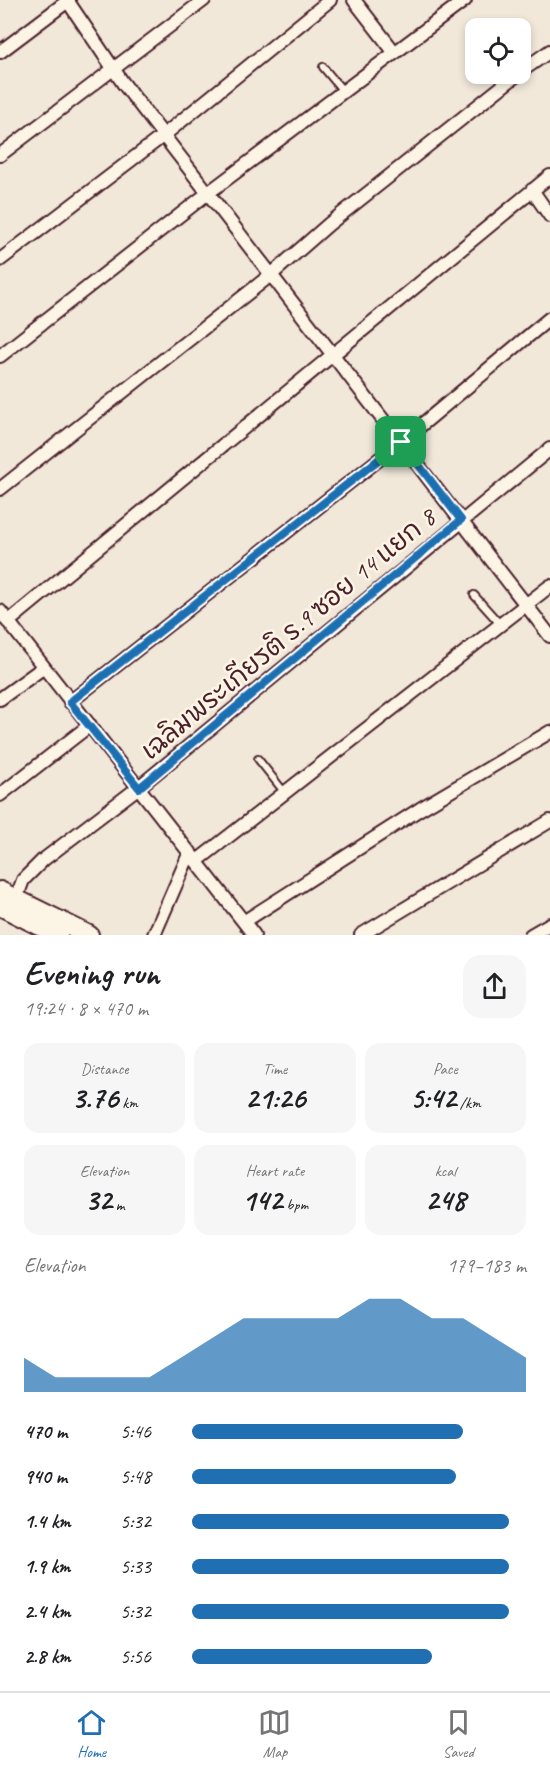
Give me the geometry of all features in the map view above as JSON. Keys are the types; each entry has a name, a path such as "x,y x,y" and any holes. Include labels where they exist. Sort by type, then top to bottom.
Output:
{"main road":[{"path":"5,899 58,935"},
{"path":"5,899 89,935"}],"street":[{"path":"0,52 68,0 113,69 550,636"},
{"path":"0,155 204,0"},
{"path":"0,260 164,135 330,0"},
{"path":"354,0 395,53"},
{"path":"0,356 208,193 465,0"},
{"path":"531,64 550,51"},
{"path":"0,489 272,274 329,224 505,84"},
{"path":"8,622 550,176"},
{"path":"532,190 550,216"},
{"path":"70,702 401,442 550,318"},
{"name":"เฉลิมพระเกียรติ ร.9 ซอย 14 แยก 8","path":"5,899 43,860 139,788 461,520 550,449"},
{"path":"154,935 194,856 285,793 550,585"},
{"path":"0,611 254,935"},
{"path":"0,699 44,667"},
{"path":"0,795 90,725"},
{"path":"244,921 420,809 550,732"},
{"path":"361,935 550,821"},
{"path":"531,935 550,924"}],"lane":[{"path":"323,67 343,92"},
{"path":"474,595 500,624"},
{"path":"258,759 285,793"}],"route":[{"path":"401,442 461,520 139,788 70,702 401,442"}]}
